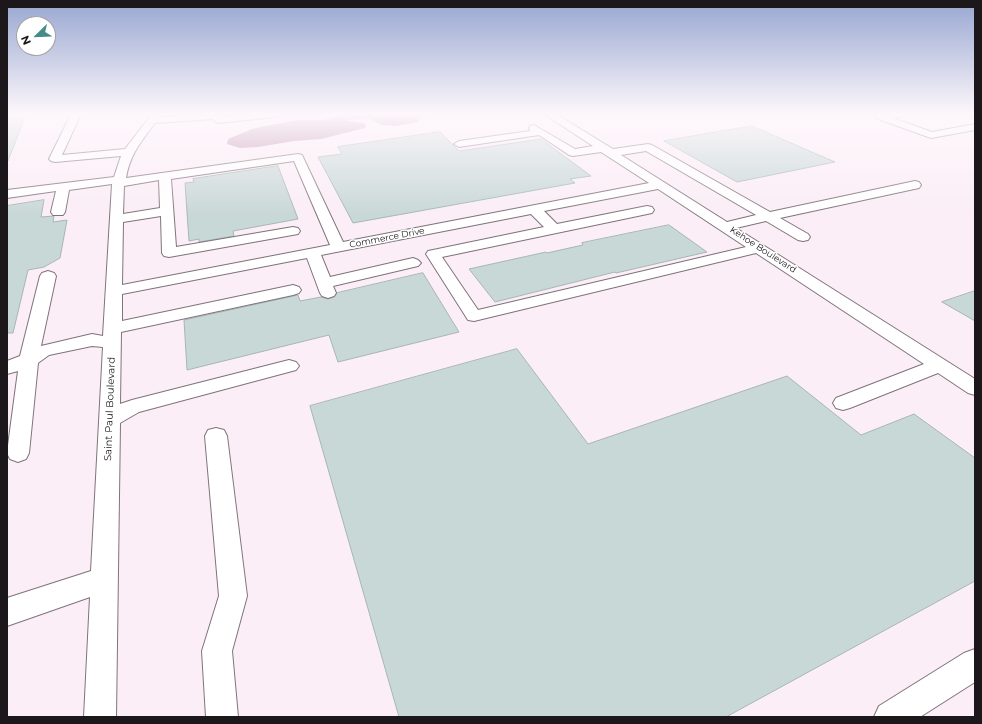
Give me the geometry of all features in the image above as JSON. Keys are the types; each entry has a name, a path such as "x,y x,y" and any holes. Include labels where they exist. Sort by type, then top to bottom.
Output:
{"street":[{"path":"60,148 55,159 128,152"},
{"name":"Saint Paul Boulevard","path":"100,717 110,420 109,336 114,291 118,181 122,166 131,148"},
{"path":"565,148 573,153 637,148"},
{"name":"Kehoe Boulevard","path":"604,148 975,388"},
{"path":"649,148 803,237"},
{"path":"7,194 64,186 165,176 298,157 338,247"},
{"path":"165,176 169,253 293,231"},
{"name":"Commerce Drive","path":"114,291 660,185"},
{"path":"725,226 915,185"},
{"path":"58,212 64,186"},
{"path":"534,209 554,229"},
{"path":"647,210 433,254 474,316 759,248"},
{"path":"116,219 167,211"},
{"path":"225,243 231,268"},
{"path":"312,252 326,288 413,263"},
{"path":"18,453 29,360 48,276"},
{"path":"7,368 29,360 42,364 92,352 109,336 293,290"},
{"path":"843,403 940,365"},
{"path":"110,420 132,407 289,366"},
{"path":"216,436 233,596 217,651 222,717"},
{"path":"7,612 105,579"},
{"path":"890,717 975,664"}],"building":[{"path":"7,148 13,148 8,161"},
{"path":"338,148 456,148 459,151 481,148 553,148 591,176 570,179 575,183 353,223 318,157 342,154"},
{"path":"676,148 802,148 835,162 737,182"},
{"path":"278,166 298,219 233,231 234,236 199,242 199,239 189,241 185,183 194,182 193,179"},
{"path":"44,200 41,217 54,216 53,222 67,220 60,258 44,267 28,270 13,333 7,333 7,206"},
{"path":"669,225 707,252 615,272 495,302 469,269 547,253 583,245 582,243"},
{"path":"423,273 459,332 338,362 329,335 187,370 184,320 298,295 300,301 321,297 328,299 334,297 337,293"},
{"path":"975,291 975,321 942,302"},
{"path":"517,349 588,444 787,376 861,435 914,414 975,458 975,581 726,717 399,717 310,406"}]}
